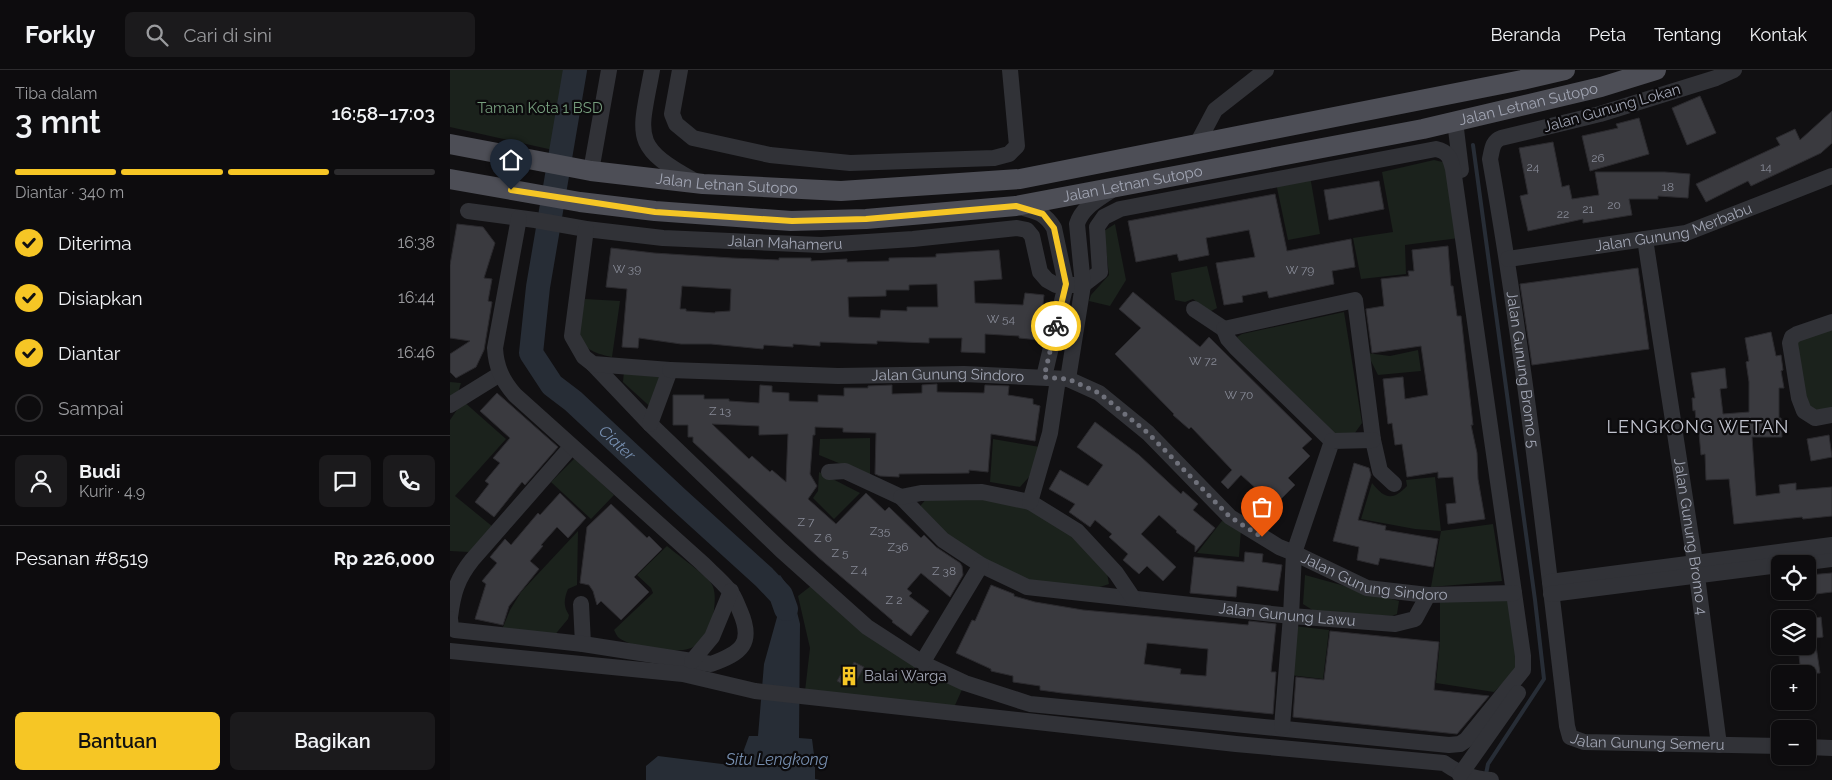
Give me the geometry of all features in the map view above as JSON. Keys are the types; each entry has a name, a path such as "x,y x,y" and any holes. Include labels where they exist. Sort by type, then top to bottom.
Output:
{"main road":[{"name":"Jalan Letnan Sutopo","path":"450,144 585,170 703,184 842,191 1020,179 1207,136 1520,75 1565,70"},
{"name":"Jalan Letnan Sutopo","path":"450,179 580,202 655,212 792,221 866,219 1016,206 1414,131 1601,88 1656,70"}],"street":[{"path":"585,170 609,70"},
{"path":"652,70 642,125 644,139 651,151 663,162 703,184"},
{"path":"680,70 672,114 676,124 693,138 770,155 850,163 994,158 1009,154 1017,146 1010,70"},
{"path":"1243,70 1246,72 1264,71"},
{"name":"Jalan Gunung Lokan","path":"1492,147 1501,138 1600,114 1716,78 1734,70"},
{"path":"1207,136 1215,110 1264,71"},
{"path":"1455,121 1533,662 1533,672 1468,777"},
{"name":"Jalan Gunung Bromo 5","path":"1492,147 1490,159 1508,259 1551,588"},
{"path":"586,229 572,336 584,357 650,424 866,627 922,663 965,683 1030,704 1449,745 1460,744 1466,740 1523,670 1523,656 1453,169 1449,155 1436,149 1120,209 1104,217 1097,227 1100,272 1083,285"},
{"name":"Jalan Gunung Merbabu","path":"1508,259 1686,233 1832,176"},
{"path":"1057,378 1083,285 1077,224 1079,216 1084,210 1115,188"},
{"path":"1016,206 1043,214 1049,220 1054,228 1066,284 1050,433 1030,502"},
{"name":"Jalan Mahameru","path":"468,211 586,229 662,238 821,245 1017,228 1028,230 1032,236 1042,277 1056,285 1083,285"},
{"path":"527,219 495,348 496,362 500,374 514,395 702,563 731,592 746,626 746,638 742,646 729,656 711,664 583,644 455,630 451,626 450,618 454,594 462,573 571,447"},
{"name":"Jalan Gunung Bromo 4","path":"1645,239 1696,569 1719,745"},
{"path":"1224,329 1356,293 1373,440 1380,472 1394,484"},
{"path":"1194,309 1224,329 1228,339 1236,348 1332,441 1373,440"},
{"path":"1832,322 1797,334 1790,343 1799,398 1804,411 1815,418 1832,415"},
{"name":"Jalan Gunung Sindoro","path":"593,364 670,370 838,376 964,374 1057,378 1099,393 1148,433 1230,517 1278,547 1367,588 1428,595 1514,593"},
{"path":"650,424 670,370"},
{"path":"450,404 500,374"},
{"path":"1282,728 1294,553 1332,441"},
{"name":"Jalan Gunung Lawu","path":"829,472 845,471 901,497 943,540 981,565 1028,587 1291,616 1395,624 1415,619 1428,595"},
{"path":"901,497 921,493 982,492 1030,502 1077,531 1116,572 1133,598"},
{"path":"1551,588 1696,569 1832,545"},
{"path":"1816,561 1832,559"},
{"path":"922,663 981,565"},
{"path":"1696,569 1771,565"},
{"name":"Jalan Gunung Semeru","path":"1551,588 1566,726 1570,738 1584,742 1771,746"},
{"path":"692,661 712,637 731,592"},
{"path":"581,604 583,644"},
{"path":"450,651 683,674 755,691 1226,742 1444,763 1468,777 1491,780"},
{"path":"1816,747 1832,748"}],"green space":[{"name":"Taman Kota 1 BSD","path":"450,70 586,70 571,154 450,127"},
{"path":"1434,160 1447,163 1459,238 1405,245 1406,274 1361,279 1353,238 1393,232 1382,172"},
{"path":"1310,176 1320,234 1288,240 1276,183"},
{"path":"1115,224 1126,280 1110,306 1089,301 1091,295 1109,275 1104,231"},
{"path":"1207,266 1217,308 1209,312 1193,299 1185,302 1175,300 1171,273"},
{"path":"585,299 620,301 612,357 599,354 590,349 581,338 580,331"},
{"path":"1344,312 1362,423 1352,437 1333,436 1240,344 1237,337 1242,334"},
{"path":"1832,323 1832,415 1804,411 1792,337"},
{"path":"1418,350 1421,371 1378,375 1367,353 1390,356"},
{"path":"624,371 664,374 656,412 623,382"},
{"path":"450,382 461,383 457,396 450,399"},
{"path":"463,401 506,439 455,496 493,527 469,552 450,551 450,420"},
{"path":"870,438 870,479 819,455 820,439"},
{"path":"993,439 1040,447 1029,477 1020,487 990,482"},
{"path":"575,458 614,495 591,519 551,482"},
{"path":"819,472 860,493 834,519 813,498 818,491"},
{"path":"1435,477 1441,531 1415,529 1361,519 1372,483 1384,495 1392,496 1407,486 1406,480"},
{"path":"928,497 1030,502 1077,531 1107,573 1109,584 1097,588 1027,587 981,565 921,513 921,505"},
{"path":"1225,517 1241,529 1239,557 1197,553"},
{"path":"1493,524 1502,581 1431,587 1441,531"},
{"path":"578,531 577,585 568,589 565,599 569,615 568,619 553,637 501,632 510,610 521,592"},
{"path":"667,546 704,575 714,589 714,610 709,630 703,639 688,649 668,650 644,647 624,641 618,637 614,630 653,593 651,588 637,575"},
{"path":"1305,575 1399,601 1397,614 1392,616 1314,611 1303,604"},
{"path":"816,582 924,664 965,683 951,714 805,691 810,648 798,596"},
{"path":"1510,600 1517,669 1494,692 1436,683 1440,642 1440,602"},
{"path":"1294,626 1329,630 1323,679 1290,675"}],"water":[{"name":"Situ Lengkong","path":"780,575 792,592 800,624 799,738 812,739 815,779 820,780 646,780 646,766 658,756 738,766 749,736 758,736 764,664 779,610 774,596 764,588"}],"building":[{"path":"1700,96 1716,133 1687,145 1672,108"},
{"path":"1832,111 1832,143 1821,153 1751,186 1748,181 1706,202 1696,184 1780,145 1776,138 1795,129 1800,140"},
{"path":"1639,118 1649,154 1590,171 1582,136 1618,128 1616,124"},
{"path":"1553,142 1562,187 1569,185 1572,199 1599,195 1595,172 1690,174 1688,198 1658,196 1658,199 1629,199 1632,215 1583,223 1583,219 1528,231 1520,196 1528,194 1519,148"},
{"path":"1379,181 1384,209 1329,220 1324,190"},
{"path":"1275,194 1287,251 1351,239 1355,267 1332,271 1334,284 1269,298 1267,291 1242,296 1243,302 1224,305 1216,263 1255,257 1249,230 1206,238 1209,255 1179,261 1177,254 1136,262 1128,221"},
{"path":"457,224 483,227 495,243 484,278 492,279 488,301 492,302 484,350 476,367 456,378 450,372 450,354 470,341 450,338 450,265"},
{"path":"1448,246 1451,286 1453,286 1457,316 1461,316 1473,425 1471,425 1477,453 1478,479 1485,519 1448,524 1446,504 1456,503 1453,477 1438,478 1438,472 1407,477 1402,444 1395,445 1392,423 1388,424 1383,379 1403,377 1405,399 1428,395 1421,346 1372,353 1366,309 1384,306 1381,279 1409,276 1408,271 1414,271 1412,250"},
{"path":"611,248 732,258 779,260 779,258 811,258 811,261 847,259 847,262 889,261 889,258 936,257 936,254 999,250 1002,279 974,281 975,303 1023,305 1025,293 1044,295 1039,340 1019,338 1019,336 985,334 985,353 961,352 962,338 929,338 929,343 877,341 877,344 820,342 820,346 793,344 793,347 764,345 763,349 711,344 681,344 639,338 638,348 622,347 627,289 606,287","holes":["937,284 938,307 907,307 907,311 881,310 880,318 849,317 848,297 886,296 886,290 909,290 909,285","682,286 731,289 730,311 715,313 680,309"]},
{"path":"1638,268 1649,349 1532,365 1520,284"},
{"path":"1133,292 1200,347 1209,337 1312,439 1302,448 1310,456 1288,478 1295,485 1271,509 1257,495 1260,492 1241,475 1228,489 1221,482 1232,470 1191,427 1189,429 1173,415 1115,354 1141,328 1119,309"},
{"path":"1771,332 1776,356 1781,355 1783,370 1781,371 1784,388 1779,388 1779,418 1781,418 1782,437 1752,437 1756,496 1780,493 1779,485 1796,483 1796,490 1832,487 1832,516 1734,524 1729,479 1706,480 1705,454 1701,455 1695,410 1693,411 1692,398 1695,398 1691,373 1725,368 1727,388 1720,389 1723,414 1749,412 1749,382 1746,362 1749,361 1745,338"},
{"path":"937,384 937,392 984,393 985,385 1009,386 1008,395 1033,399 1033,404 1040,406 1035,441 991,434 988,472 969,470 969,473 899,474 899,477 880,476 875,474 876,433 843,432 843,428 815,427 810,474 817,486 808,499 836,524 866,493 885,511 889,507 921,538 924,535 936,547 962,566 963,575 950,597 921,573 907,589 912,593 909,596 929,611 911,636 892,622 818,557 693,442 693,437 688,437 688,425 673,425 673,395 704,395 704,399 729,399 729,401 759,403 760,385 772,386 772,392 789,393 789,401 818,402 818,395 844,396 844,388 892,385 892,394 922,393 922,385","holes":["712,424 759,426 759,435 788,434 786,482 772,470 770,472 752,456 749,459"]},
{"path":"497,393 558,447 525,485 522,482 494,517 475,502 489,484 485,481 500,463 493,458 510,438 480,411"},
{"path":"1095,422 1139,455 1181,494 1183,491 1198,504 1193,510 1215,528 1195,552 1195,546 1176,532 1159,515 1141,534 1176,567 1163,581 1147,566 1139,574 1123,560 1128,554 1109,537 1112,534 1095,520 1090,527 1069,512 1075,504 1049,489 1060,470 1088,486 1103,465 1077,447"},
{"path":"1829,435 1832,457 1811,461 1807,439"},
{"path":"1354,463 1369,468 1371,475 1358,520 1386,526 1385,530 1438,539 1433,567 1380,558 1378,565 1357,560 1359,547 1333,541"},
{"path":"560,493 586,518 568,538 557,527 541,545 543,546 530,561 539,569 509,606 503,625 475,619 486,584 482,581 497,563 490,557 505,539 511,545 538,513 540,515"},
{"path":"611,504 647,538 649,536 662,549 634,577 649,592 621,620 601,601 597,605 589,585 580,583 587,527"},
{"path":"1245,552 1263,554 1262,562 1282,565 1278,591 1237,586 1236,597 1190,593 1194,557 1244,562"},
{"path":"1832,573 1832,592 1816,594 1816,574"},
{"path":"991,585 1014,594 1014,596 1035,602 1083,610 1248,625 1249,621 1276,624 1271,672 1276,672 1273,714 1062,693 1040,690 1040,686 1013,682 1013,676 991,671 991,669 956,653 972,620 975,621","holes":["1147,643 1208,649 1206,676 1180,674 1181,669 1144,664"]},
{"path":"1821,617 1823,637 1816,638 1816,618"},
{"path":"1330,631 1439,642 1434,690 1489,696 1457,734 1293,717 1296,677 1324,680"},
{"path":"1816,646 1820,673 1816,673 1816,665 1800,665 1799,655 1816,655"},
{"name":"Balai Warga","path":"854,662 864,667 854,686 848,683 846,686 837,681 844,669 849,672"}],"waterway":[{"name":"Ciater","path":"575,70 538,287 531,353 552,385 573,401 764,577 781,595 786,609"},
{"path":"1473,145 1544,679 1488,764 1486,774"}],"way so far":[{"path":"1056,326 1044,377 1068,379 1099,393 1148,433 1230,517 1262,537"}],"place":[{"name":"Balai Warga","path":"849,676"}],"district":[{"name":"LENGKONG WETAN","path":"1698,426"}],"route":[{"path":"511,190 655,212 792,221 866,219 1016,206 1043,214 1054,228 1066,284 1056,326"}]}
